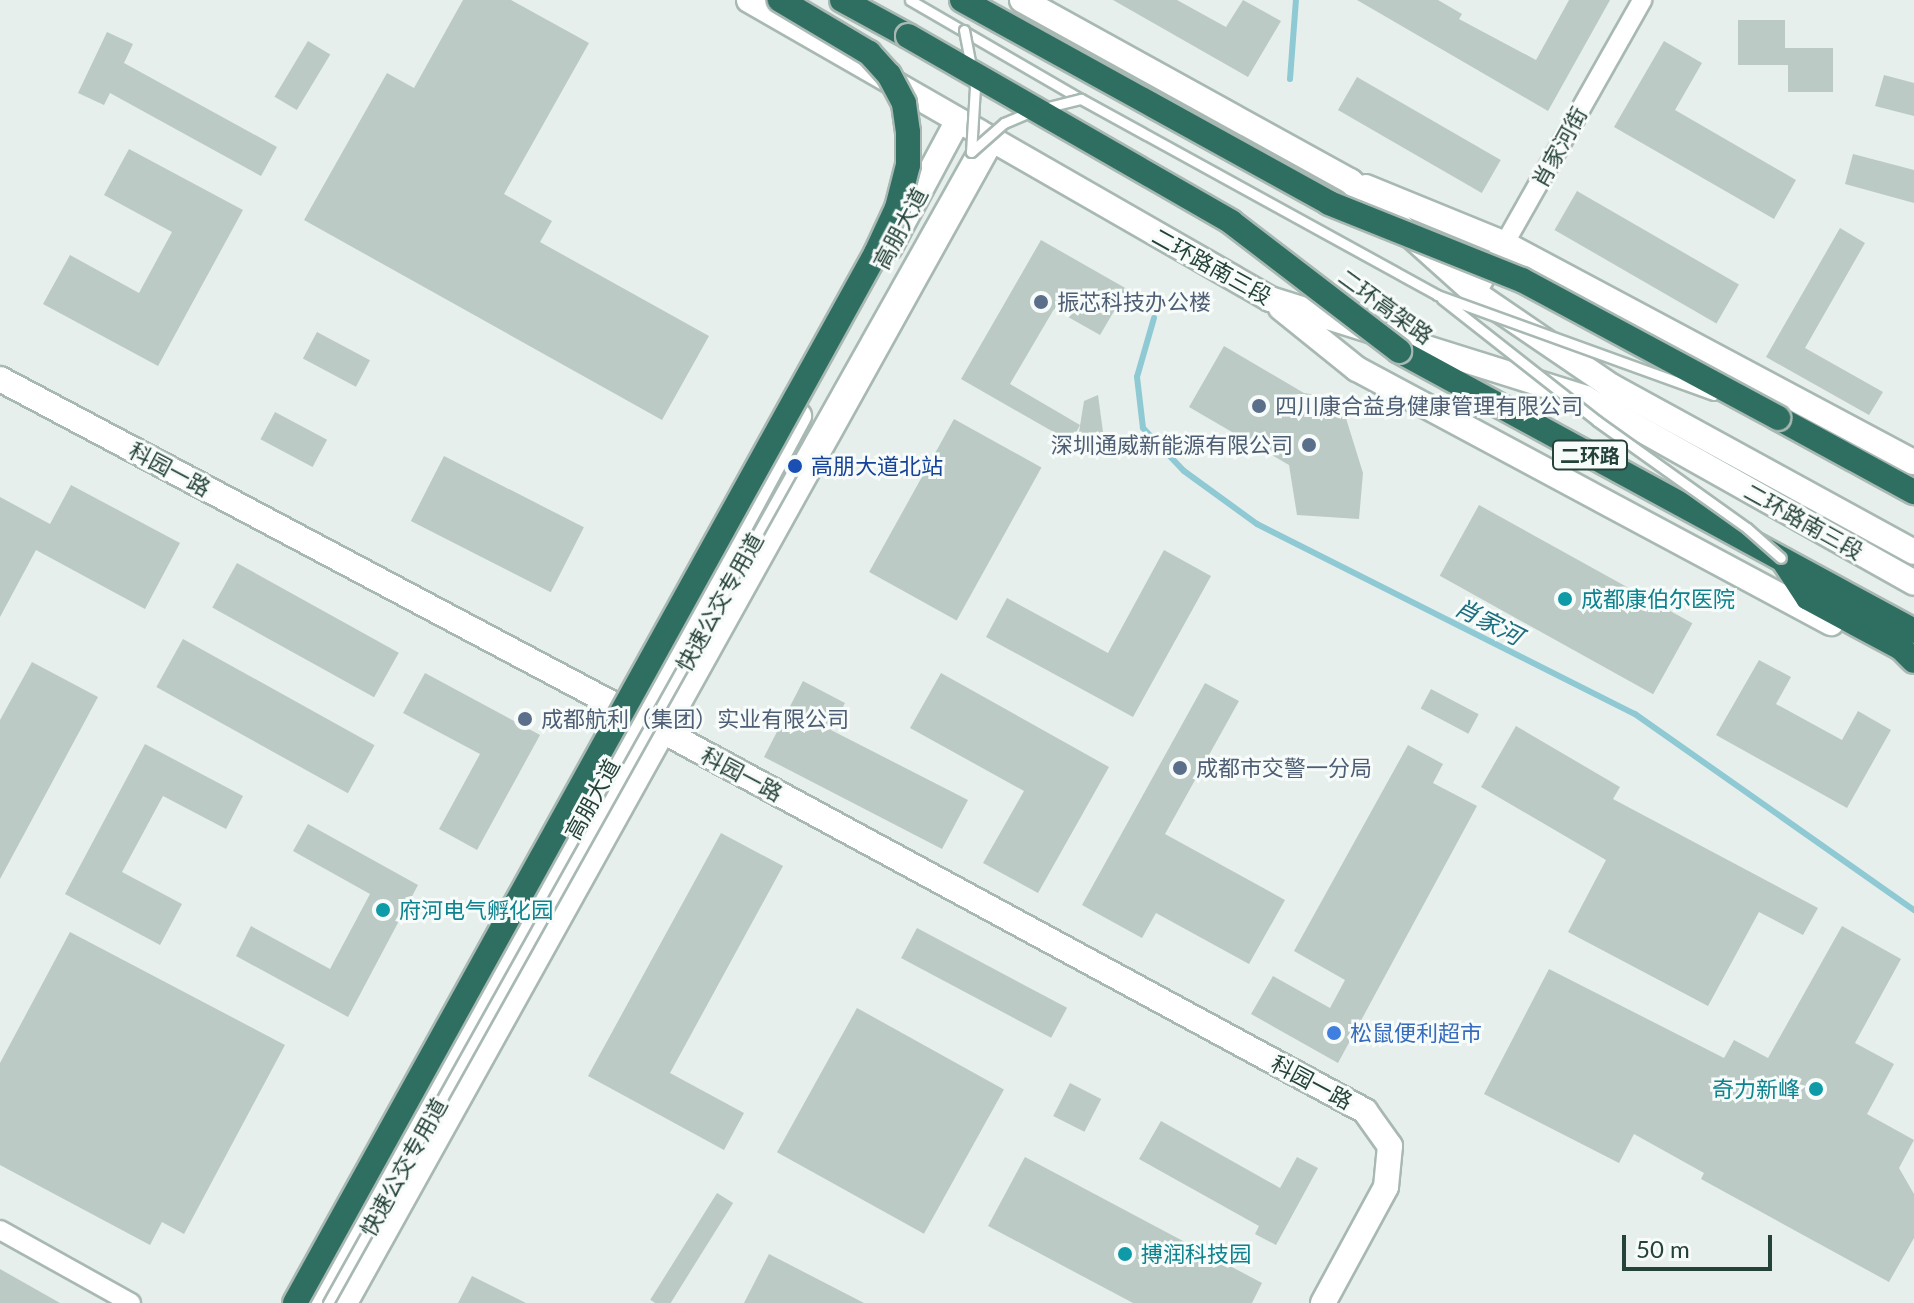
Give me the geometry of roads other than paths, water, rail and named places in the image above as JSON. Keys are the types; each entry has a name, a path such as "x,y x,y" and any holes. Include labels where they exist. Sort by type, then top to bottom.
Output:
{"highway":[{"path":"295,1303 876,253 897,208 908,165 908,132 904,103 889,75 869,53 780,0"},
{"name":"二环高架路","path":"842,0 1231,222 1399,351 1914,631"},
{"path":"962,0 1329,203 1522,280 1910,489"},
{"path":"1781,558 1808,598 1901,648 1914,661"}],"main road":[{"name":"二环路南三段","path":"749,0 957,122 981,146 1270,299 1585,398 1914,583"},
{"name":"二环路南三段","path":"1022,0 1350,181 1476,294 1611,386 1914,552"},
{"name":"高朋大道","path":"312,1303 637,717 957,122"},
{"name":"高朋大道","path":"345,1303 981,146"},
{"path":"1350,181 1505,244 1914,462"},
{"path":"1270,299 1357,369 1914,668"},
{"name":"科园一路","path":"0,379 637,717 1365,1111 1390,1146 1386,1187 1323,1303"}],"street":[{"name":"肖家河街","path":"1476,294 1642,0"},
{"path":"0,1230 131,1303"}],"lane":[{"path":"910,0 1081,99 1437,295 1778,418"},
{"path":"964,30 975,87 981,146"},
{"path":"981,146 1004,123 1022,114 1081,99"},
{"name":"快速公交专用道","path":"328,1303 981,146"},
{"path":"1437,295 1597,421 1747,528 1781,558"}],"waterway":[{"name":"肖家河","path":"1290,79 1296,0"},
{"name":"肖家河","path":"1154,318 1137,377 1143,428 1184,471 1257,524 1635,714 1914,910"}],"place":[{"name":"振芯科技办公楼","path":"1041,302"},
{"name":"四川康合益身健康管理有限公司","path":"1259,406"},
{"name":"深圳通威新能源有限公司","path":"1309,445"},
{"name":"高朋大道北站","path":"795,466"},
{"name":"成都康伯尔医院","path":"1565,599"},
{"name":"成都航利（集团）实业有限公司","path":"525,719"},
{"name":"成都市交警一分局","path":"1180,768"},
{"name":"府河电气孵化园","path":"383,910"},
{"name":"松鼠便利超市","path":"1334,1033"},
{"name":"奇力新峰","path":"1816,1089"},
{"name":"搏润科技园","path":"1125,1254"}]}
